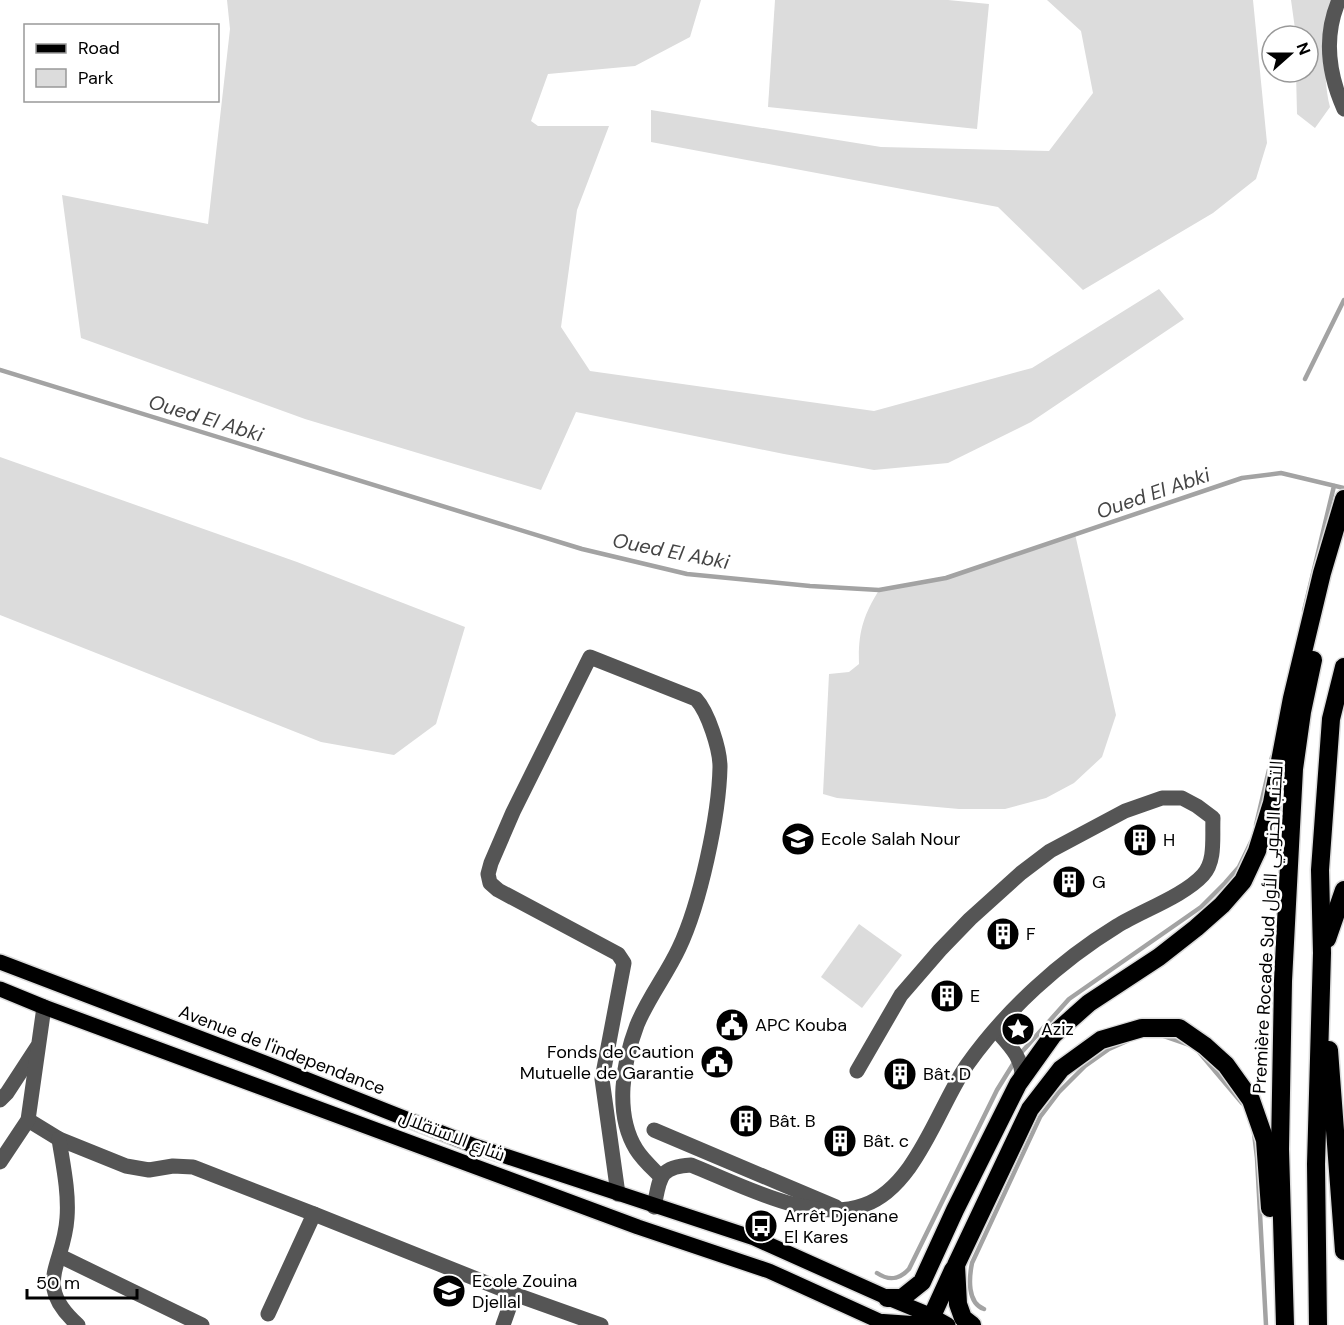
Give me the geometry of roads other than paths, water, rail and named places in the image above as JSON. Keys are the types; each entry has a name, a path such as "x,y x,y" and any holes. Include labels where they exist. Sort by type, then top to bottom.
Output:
{"highway":[{"path":"913,1320 922,1282 1019,1064 1089,1003 1159,957 1196,928 1222,905 1243,881 1257,851 1272,803 1294,687 1322,573 1344,500"},
{"name":"Première Rocade Sud التجنب الجنوبي الأول","path":"1285,1325 1280,1149 1283,981 1294,769 1302,712 1316,645 1344,536"},
{"path":"1344,667 1331,719 1320,870 1322,953 1344,1251"},
{"path":"1318,1325 1316,1164 1322,953 1344,890"},
{"path":"884,1324 913,1320 940,1320 956,1265 1030,1108 1061,1069 1101,1040 1142,1028 1179,1028 1205,1046 1226,1065 1251,1100 1265,1140 1279,1325"},
{"path":"956,1265 958,1304 963,1318 972,1325"},
{"path":"887,1298 902,1298 922,1282"}],"main road":[{"name":"Avenue de l'independance","path":"0,962 472,1145 654,1207 754,1238 887,1298"},
{"name":"شارع الاستقلال","path":"0,989 638,1227 769,1271 884,1324"},
{"path":"887,1298 913,1320"}],"street":[{"path":"1339,0 1332,22 1329,53 1333,80 1344,109"},
{"path":"618,1194 602,1079 624,963 618,954 498,890 490,883 488,874 513,812 590,657 696,699 704,707 720,764 715,814 696,899 679,947 638,1024 626,1065 623,1098 627,1125 636,1148 660,1176"},
{"path":"654,1207 660,1176 674,1166 691,1166 794,1205 817,1210 845,1211 883,1196 896,1184 911,1164 967,1065 1024,1000 1071,958 1117,926 1184,889 1204,875 1213,856 1213,819 1182,798 1162,798 1125,811 1050,851 1021,873 940,950 902,995 857,1071"},
{"path":"0,1162 28,1120 44,1007"},
{"path":"996,1030 1019,1064"},
{"path":"0,1100 7,1094 39,1045"},
{"path":"28,1120 59,1139 126,1166 149,1170 173,1166 193,1167 585,1322 601,1325"},
{"path":"654,1130 845,1211"},
{"path":"59,1139 67,1190 67,1219 52,1287 56,1301 78,1325"},
{"path":"268,1314 314,1214"},
{"path":"60,1256 202,1325"},
{"path":"503,1325 514,1294"}],"waterway":[{"path":"1305,379 1344,300"},
{"name":"Oued El Abki","path":"0,370 582,549 687,574 810,586 879,590 946,578 1242,478 1281,473 1344,488"},
{"path":"1304,611 1334,486"},
{"path":"1256,825 1272,757"},
{"path":"1020,1054 1069,999 1201,907 1239,867 1251,842"},
{"path":"1164,1036 1190,1045"},
{"path":"984,1309 978,1306 970,1289 972,1263 1040,1117 1059,1092 1085,1066 1109,1049 1127,1041"},
{"path":"1199,1052 1242,1103"},
{"path":"877,1273 894,1278 909,1269 997,1090 1015,1061"},
{"path":"1254,1133 1266,1325"}],"place":[{"name":"Ecole Salah Nour","path":"798,839"},
{"name":"H","path":"1140,840"},
{"name":"G","path":"1069,882"},
{"name":"F","path":"1003,934"},
{"name":"E","path":"947,996"},
{"name":"APC Kouba","path":"732,1025"},
{"name":"Aziz","path":"1018,1029"},
{"name":"Fonds de Caution Mutuelle de Garantie","path":"717,1062"},
{"name":"Bât. D","path":"900,1074"},
{"name":"Bât. B","path":"746,1121"},
{"name":"Bât. c","path":"840,1141"},
{"name":"Arrêt Djenane El Kares","path":"761,1226"},
{"name":"Ecole Zouina Djellal","path":"449,1291"}]}
